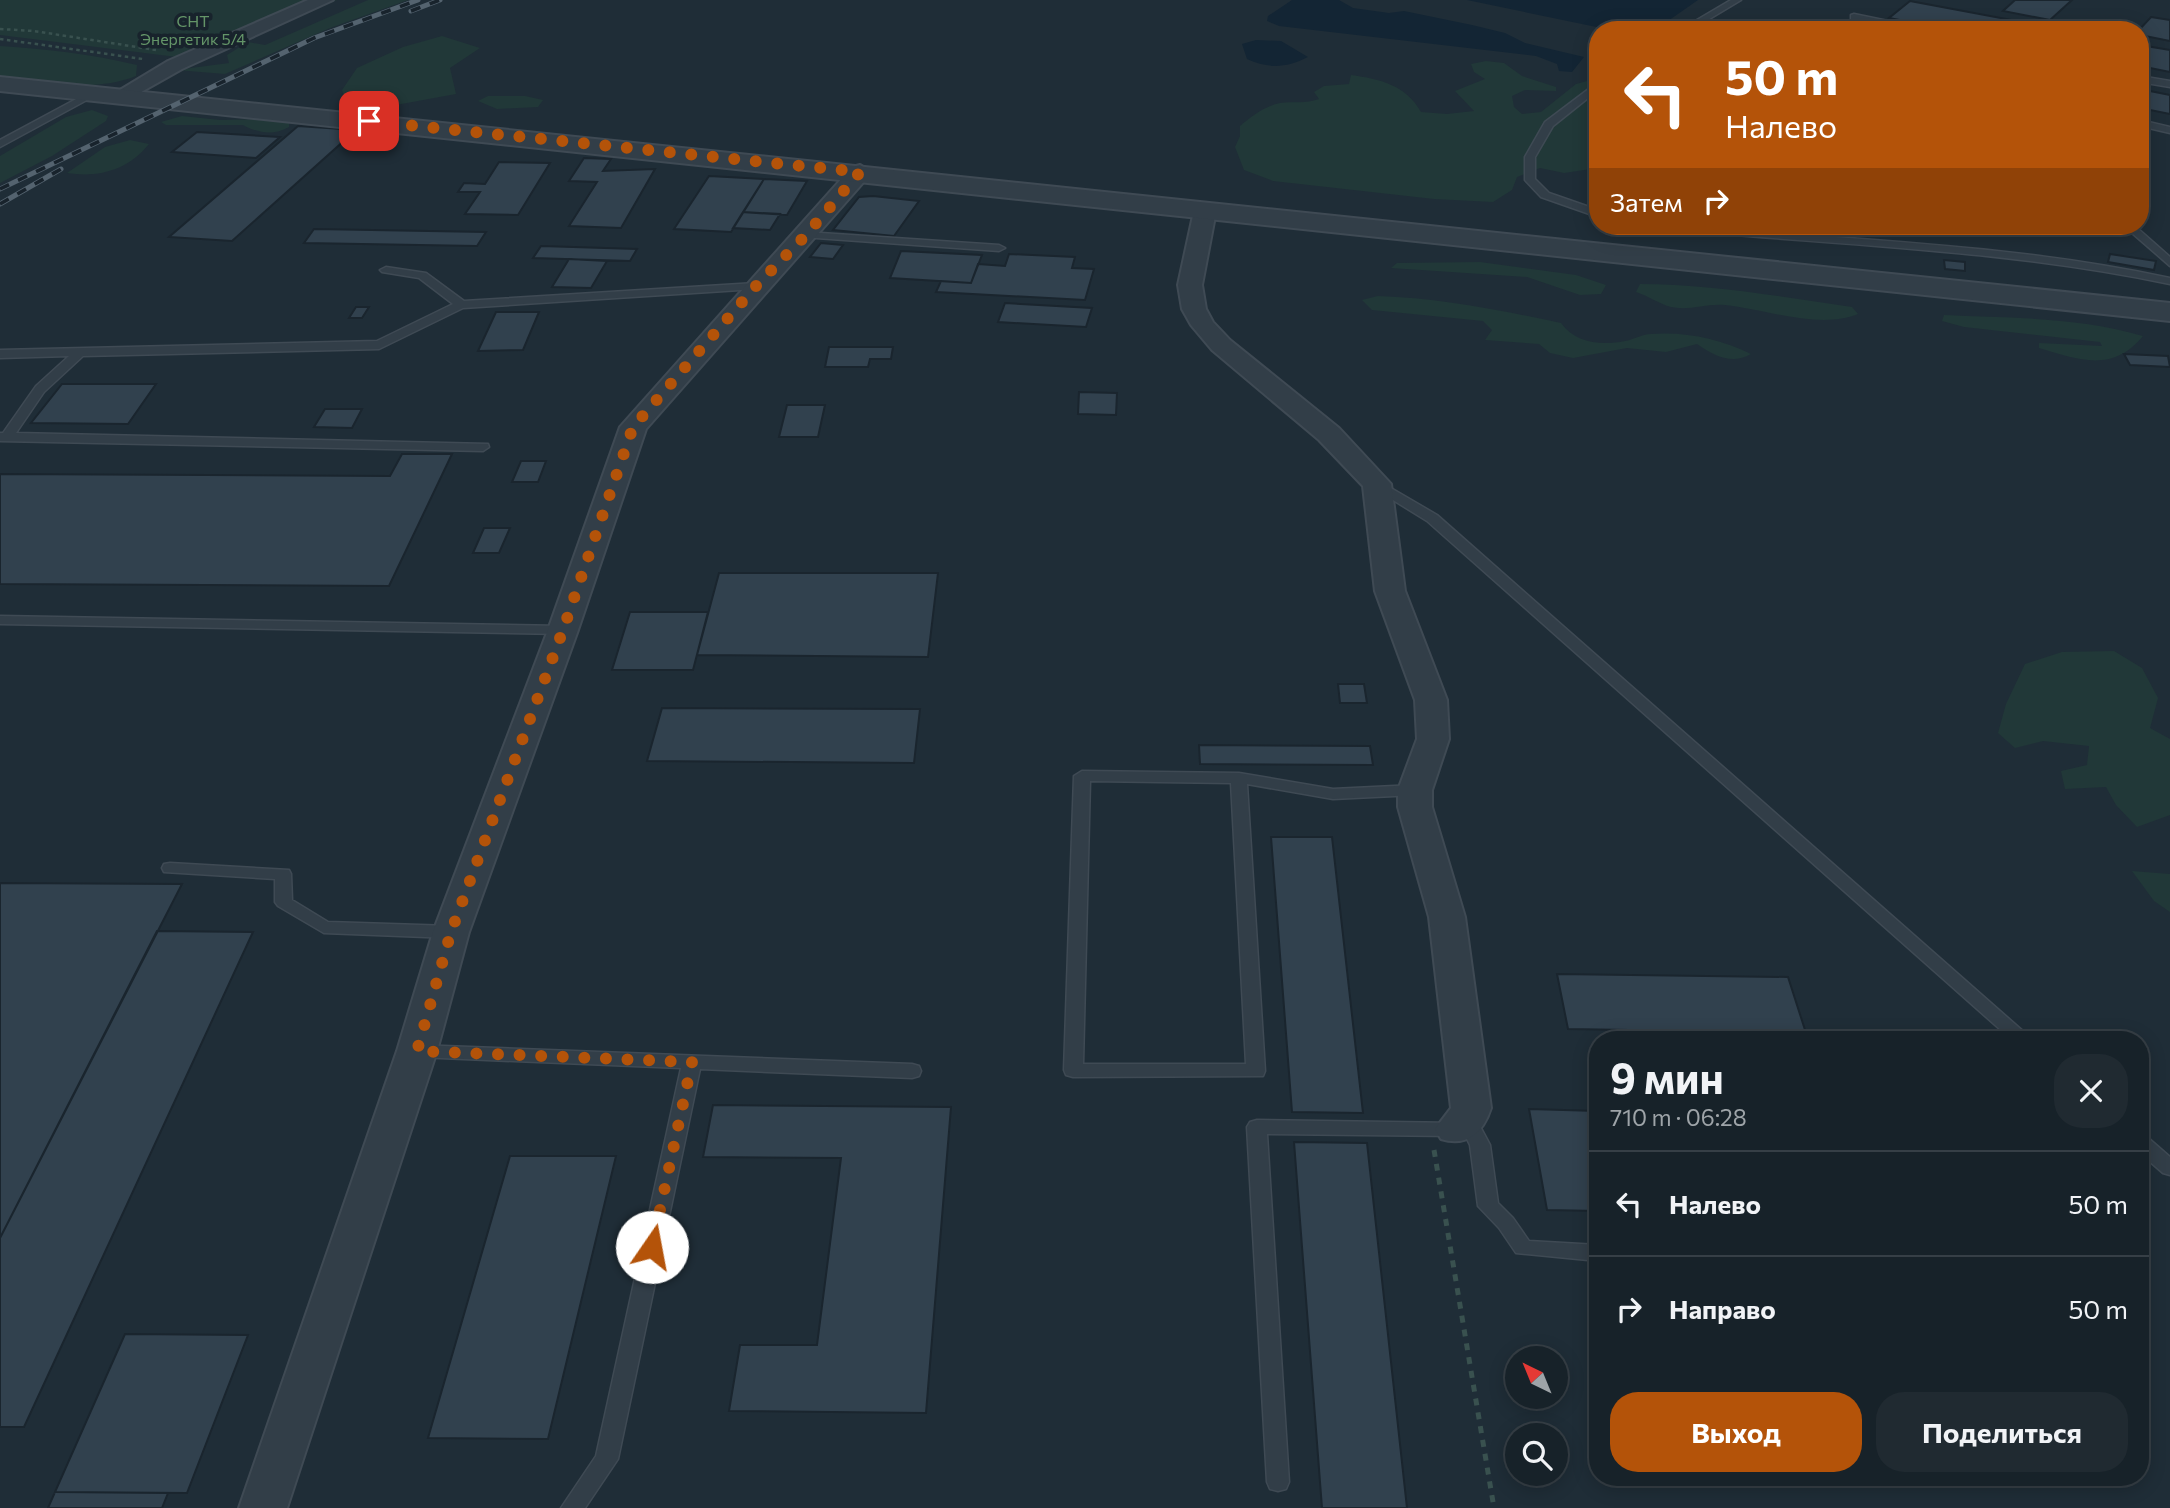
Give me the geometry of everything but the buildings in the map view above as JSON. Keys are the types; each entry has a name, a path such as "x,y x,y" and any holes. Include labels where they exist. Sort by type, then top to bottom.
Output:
{"street":[{"path":"120,96 175,65 324,0"},
{"path":"0,84 860,172 1205,211 2170,312"},
{"path":"263,1508 417,1051 451,932 563,630 633,427 860,172"},
{"path":"1205,211 1191,285 1194,310 1203,325 1221,345 1329,434 1377,484 1390,591 1431,700 1433,739 1415,790 1415,807 1447,917 1471,1108 1451,1126"}],"lane":[{"path":"1700,21 1737,0"},
{"path":"1854,17 1873,21"},
{"path":"2149,80 2170,84"},
{"path":"1589,92 1549,124 1530,157 1530,180 1545,195 1589,211"},
{"path":"0,144 93,93"},
{"path":"2149,126 2170,130"},
{"path":"806,235 999,248"},
{"path":"1760,235 1965,247 2103,266 2170,282"},
{"path":"2139,235 2170,263"},
{"path":"386,270 422,275 461,304"},
{"path":"0,354 379,345 461,304 756,286"},
{"path":"4,437 40,389 80,352"},
{"path":"4,437 483,447"},
{"path":"1377,484 1432,518 2014,1031"},
{"path":"0,620 563,630"},
{"path":"1239,778 1256,1071 1073,1070 1082,776 1239,778 1333,794 1415,790"},
{"path":"170,868 284,874 284,902 324,927 451,932"},
{"path":"417,1051 912,1071"},
{"path":"572,1508 607,1459 692,1062"},
{"path":"1278,1482 1257,1126 1451,1126 1480,1145 1488,1206 1506,1223 1523,1248 1589,1252"},
{"path":"2149,1150 2170,1168"}],"path":[{"path":"0,29 67,36 195,57"},
{"path":"0,38 175,65"},
{"path":"1451,1126 1494,1508"}],"green space":[{"name":"СНТ Энергетик 5/4","path":"0,0 337,0 201,60 0,35"},
{"path":"368,0 408,0 330,28 225,74 176,70 229,63 227,55 248,42 265,45"},
{"path":"442,36 480,48 450,68 456,94 396,105 346,103 342,90 357,68 403,47"},
{"path":"0,46 69,52 120,61 137,65 136,76 86,85 0,78"},
{"path":"1486,61 1504,63 1522,76 1556,87 1556,91 1525,90 1512,96 1514,107 1522,114 1541,112 1576,84 1589,80 1589,169 1564,173 1540,168 1517,177 1512,190 1493,202 1434,199 1273,181 1244,170 1235,147 1240,136 1240,126 1269,107 1280,103 1319,99 1314,92 1324,86 1349,84 1351,75 1400,89 1421,112 1447,114 1474,111 1455,91 1485,79 1474,72 1471,64"},
{"path":"488,96 525,96 543,100 538,107 497,109 478,101"},
{"path":"92,110 108,116 106,121 52,156 0,183 0,156 66,117"},
{"path":"182,116 220,120 271,119 289,123 289,127 277,132 266,132 243,125 166,125 161,122"},
{"path":"130,140 149,144 132,160 112,170 90,174 67,173 105,147"},
{"path":"1480,262 1576,275 1606,285 1601,294 1580,295 1527,277 1391,268 1397,263"},
{"path":"1640,284 1693,286 1773,295 1852,307 1858,314 1826,320 1725,305 1678,308 1636,292"},
{"path":"1378,296 1447,302 1561,323 1581,339 1598,343 1664,333 1715,340 1751,354 1737,359 1723,358 1697,344 1666,352 1627,348 1573,358 1550,353 1539,344 1485,340 1492,330 1483,321 1372,310 1362,300"},
{"path":"1944,315 2070,322 2143,336 2132,348 2120,355 2107,359 2082,359 2039,348 2039,343 2102,346 2100,342 1964,327 1942,321"},
{"path":"2114,651 2142,668 2158,698 2150,728 2170,739 2170,815 2137,827 2116,805 2106,787 2065,789 2061,771 2087,765 2089,746 2043,741 2015,748 1998,733 2006,704 2025,664 2062,652"},
{"path":"2132,871 2170,874 2170,912 2154,901"}],"water":[{"path":"1292,0 1339,0 1353,8 1389,13 1404,11 1505,33 1525,43 1584,57 1572,72 1559,71 1557,64 1536,56 1279,26 1267,21 1268,16"},
{"path":"1467,0 1698,0 1668,21 1589,21 1589,25"},
{"path":"1256,40 1281,41 1308,57 1278,66 1255,62 1247,59 1242,44"}],"railway":[{"path":"0,189 314,38 418,0"},
{"path":"411,11 440,0"},
{"path":"0,204 61,169"}],"route":[{"path":"369,121 860,172 633,427 563,630 451,932 417,1051 692,1062 652,1247"}]}
